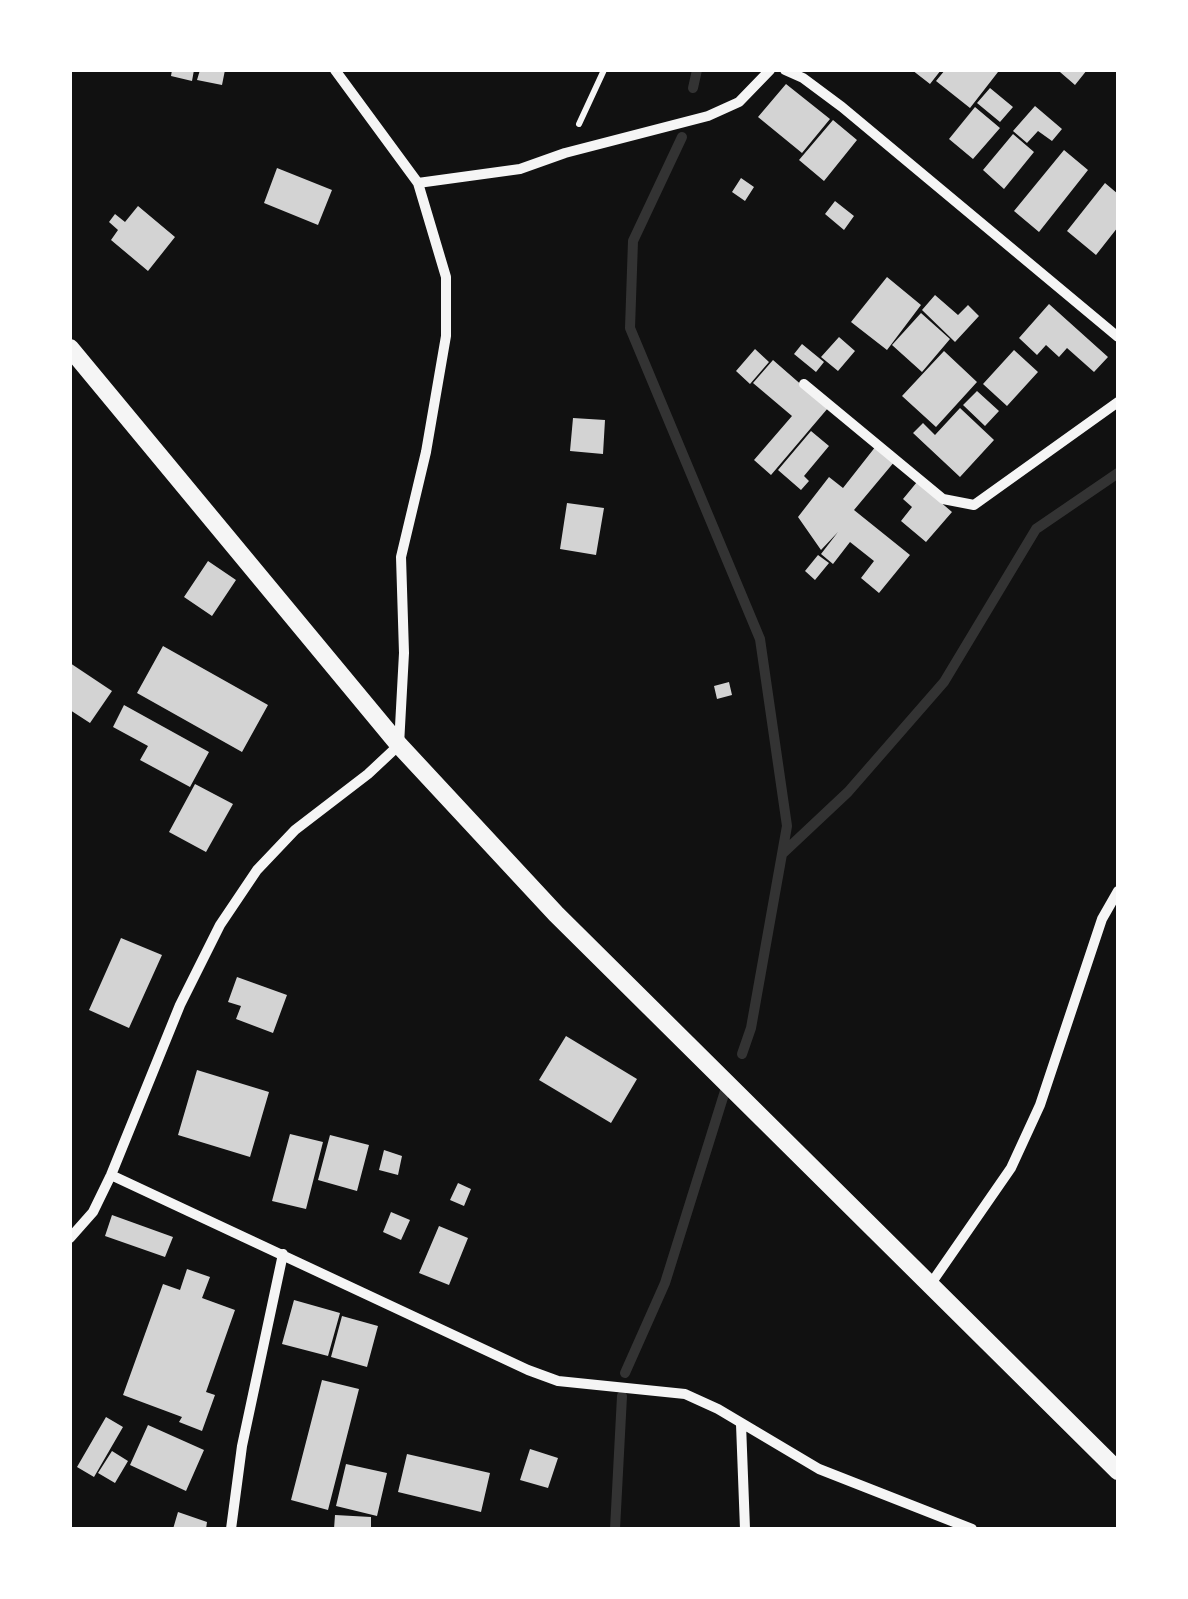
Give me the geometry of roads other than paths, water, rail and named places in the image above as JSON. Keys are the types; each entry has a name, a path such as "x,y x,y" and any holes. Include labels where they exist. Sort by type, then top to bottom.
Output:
{"street":[{"path":"70,1238 93,1212 111,1175 180,1005 220,925 257,870 295,830 368,774 398,745 404,654 401,557 426,452 446,336 446,278 418,183 336,70"},
{"path":"418,183 520,170 565,153 708,116 738,102 770,70"},
{"path":"785,70 803,78 842,107 1118,337"},
{"path":"70,348 398,745 556,914 1118,1471"},
{"path":"804,384 943,499 974,506 1118,402"},
{"path":"930,1285 1012,1168 1040,1105 1102,919 1118,892"},
{"path":"111,1175 543,1375 558,1381 685,1394 818,1469 972,1529"},
{"path":"231,1529 242,1446 283,1254"},
{"path":"741,1424 745,1529"}],"waterway":[{"path":"693,88 697,70"},
{"path":"682,137 633,241 630,328 760,639 787,826 751,1028 742,1054"},
{"path":"782,854 848,792 944,682 1036,529 1118,473"},
{"path":"625,1373 665,1283 725,1091"},
{"path":"615,1529 622,1396"}]}
